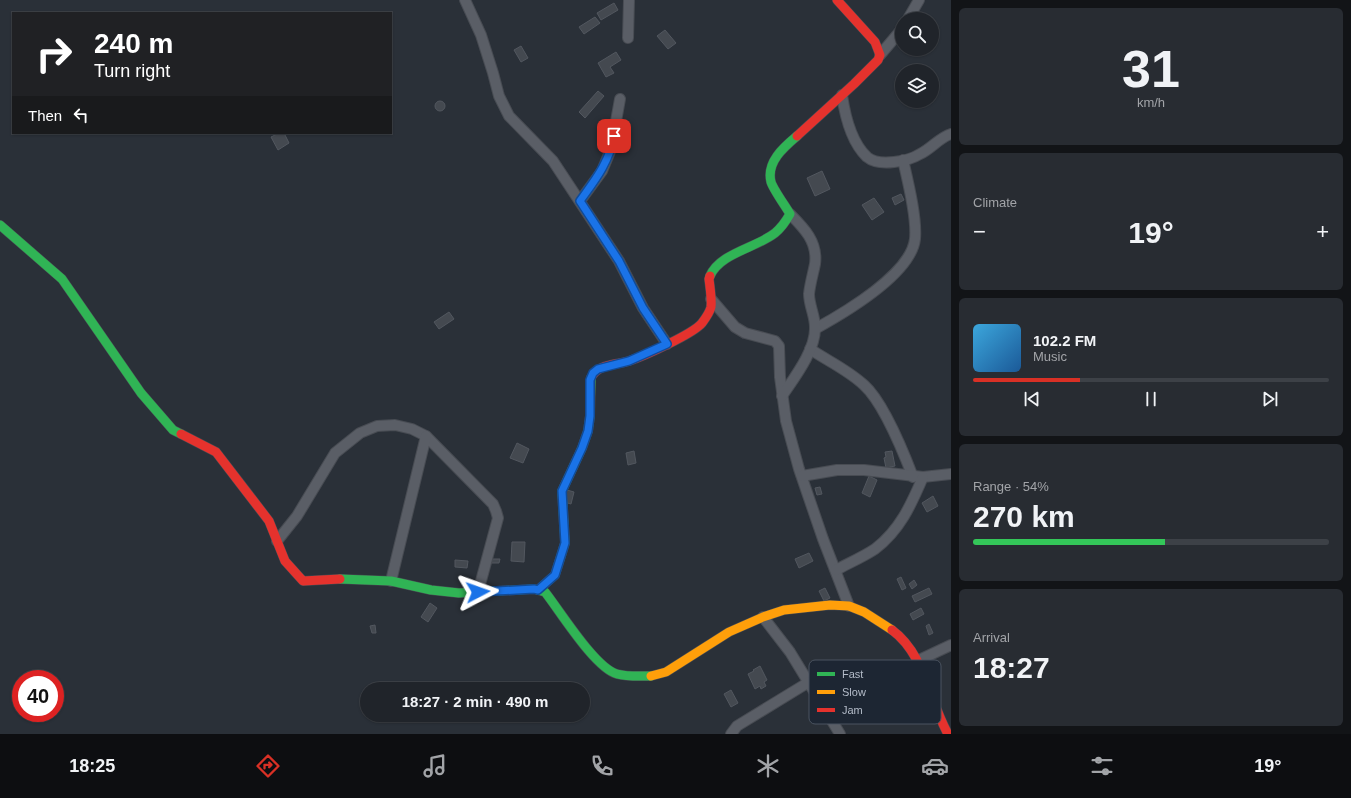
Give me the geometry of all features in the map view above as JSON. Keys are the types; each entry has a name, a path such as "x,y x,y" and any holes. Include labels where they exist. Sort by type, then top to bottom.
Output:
{"street":[{"path":"465,0 481,35 499,96 509,116 553,161 619,261 643,308 667,344"},
{"path":"628,38 629,0"},
{"path":"837,0 874,42 880,55"},
{"path":"912,12 919,0"},
{"path":"782,396 795,377 810,349 815,329 809,295 815,263 815,251 813,242 790,214 771,182 771,167 780,151 878,60 880,55 895,37"},
{"path":"842,95 845,117 850,132 868,158 877,162 904,160 920,154 951,134"},
{"path":"580,201 602,171 611,149 620,100"},
{"path":"815,329 844,312 896,273 904,264 912,249 915,240 915,228 904,160"},
{"path":"538,590 555,575 565,543 562,491 582,448 588,431 590,416 590,380 593,373 598,369 629,361 691,332 702,323 712,307 709,278 713,270 722,262 774,234 785,223 790,214"},
{"path":"0,226 62,279 141,393 173,430 216,452 269,522 285,561 303,580 336,579 391,581 431,590 459,593 534,589 545,592 587,650 605,667 616,674 652,676 666,672 729,632 763,617 784,610 830,605 849,606 864,612 884,624 899,636 916,660"},
{"path":"711,299 735,327 745,332 775,341 778,346 782,396 786,421 823,539 849,606"},
{"path":"810,349 853,376 871,392 918,477 907,514 886,540 874,550 836,570"},
{"path":"277,541 297,516 335,454 360,434 377,426 395,425 412,429 426,436 488,498 496,511 498,518 478,592"},
{"path":"391,581 426,436"},
{"path":"802,476 837,470 864,470 918,477 951,474"},
{"path":"731,734 737,726 809,682 790,652 763,617"},
{"path":"919,660 951,645"},
{"path":"941,720 948,734"},
{"path":"834,724 840,734"}],"building":[{"path":"614,3 618,10 601,20 597,13"},
{"path":"595,17 600,23 584,34 579,27"},
{"path":"665,30 676,43 668,49 657,36"},
{"path":"521,46 528,58 521,62 514,50"},
{"path":"616,52 621,60 610,67 614,73 606,77 598,63"},
{"path":"598,91 604,96 585,118 579,112"},
{"path":"440,101 445,106 440,111 435,106"},
{"path":"277,134 284,134 289,143 278,150 271,137"},
{"path":"822,171 830,189 815,196 807,178"},
{"path":"901,194 904,200 895,205 892,198"},
{"path":"874,198 884,212 872,220 862,205"},
{"path":"449,312 454,319 439,329 434,322"},
{"path":"517,443 529,449 523,463 510,458"},
{"path":"634,451 636,463 628,465 626,453"},
{"path":"892,451 895,466 886,468 884,458 886,457 885,452"},
{"path":"869,476 877,480 870,497 862,493"},
{"path":"820,487 822,494 817,495 815,488"},
{"path":"567,490 574,492 571,504 564,502"},
{"path":"933,496 938,506 927,512 922,503"},
{"path":"512,542 525,542 524,562 511,561"},
{"path":"809,553 813,561 799,568 795,559"},
{"path":"489,559 500,559 499,563 489,563"},
{"path":"455,560 468,561 467,568 455,567"},
{"path":"901,577 906,588 902,590 897,579"},
{"path":"914,580 917,585 912,589 909,584"},
{"path":"825,588 830,598 824,601 819,591"},
{"path":"929,588 932,594 915,602 912,596"},
{"path":"430,603 437,608 428,622 421,617"},
{"path":"921,608 924,614 913,620 910,614"},
{"path":"929,624 933,633 929,635 926,626"},
{"path":"375,625 376,633 372,633 370,626"},
{"path":"760,666 767,680 764,682 766,686 761,689 760,686 755,689 748,674"},
{"path":"731,690 738,703 731,707 724,694"}],"traffic: fast":[{"path":"710,276 715,268 730,256 775,233 790,214 772,185 770,175 771,168 777,156 797,136"},
{"path":"0,225 62,279 141,393 173,430 181,434"},
{"path":"538,590 555,575 565,543 562,491 582,448 588,431 591,378"},
{"path":"340,579 391,581 431,590 459,593 534,589 545,592 578,638 608,670 621,675 651,676"}],"traffic: slow":[{"path":"651,676 666,672 729,632 763,617 784,610 830,605 849,606 864,612 892,630"}],"traffic: jam":[{"path":"797,136 854,84 878,60 880,55 875,42 837,0"},
{"path":"591,378 594,373 602,368 629,361 679,339 697,328 709,313 711,307 710,276"},
{"path":"181,434 216,452 269,521 285,561 303,581 340,579"},
{"path":"892,630 903,640 916,660"},
{"path":"941,721 948,734"}],"route":[{"path":"478,592 538,590 555,575 565,543 565,529 562,512 562,491 582,448 588,431 590,416 590,380 593,373 598,369 629,361 667,344 643,308 619,261 580,201 602,171 611,149 614,136"}]}
